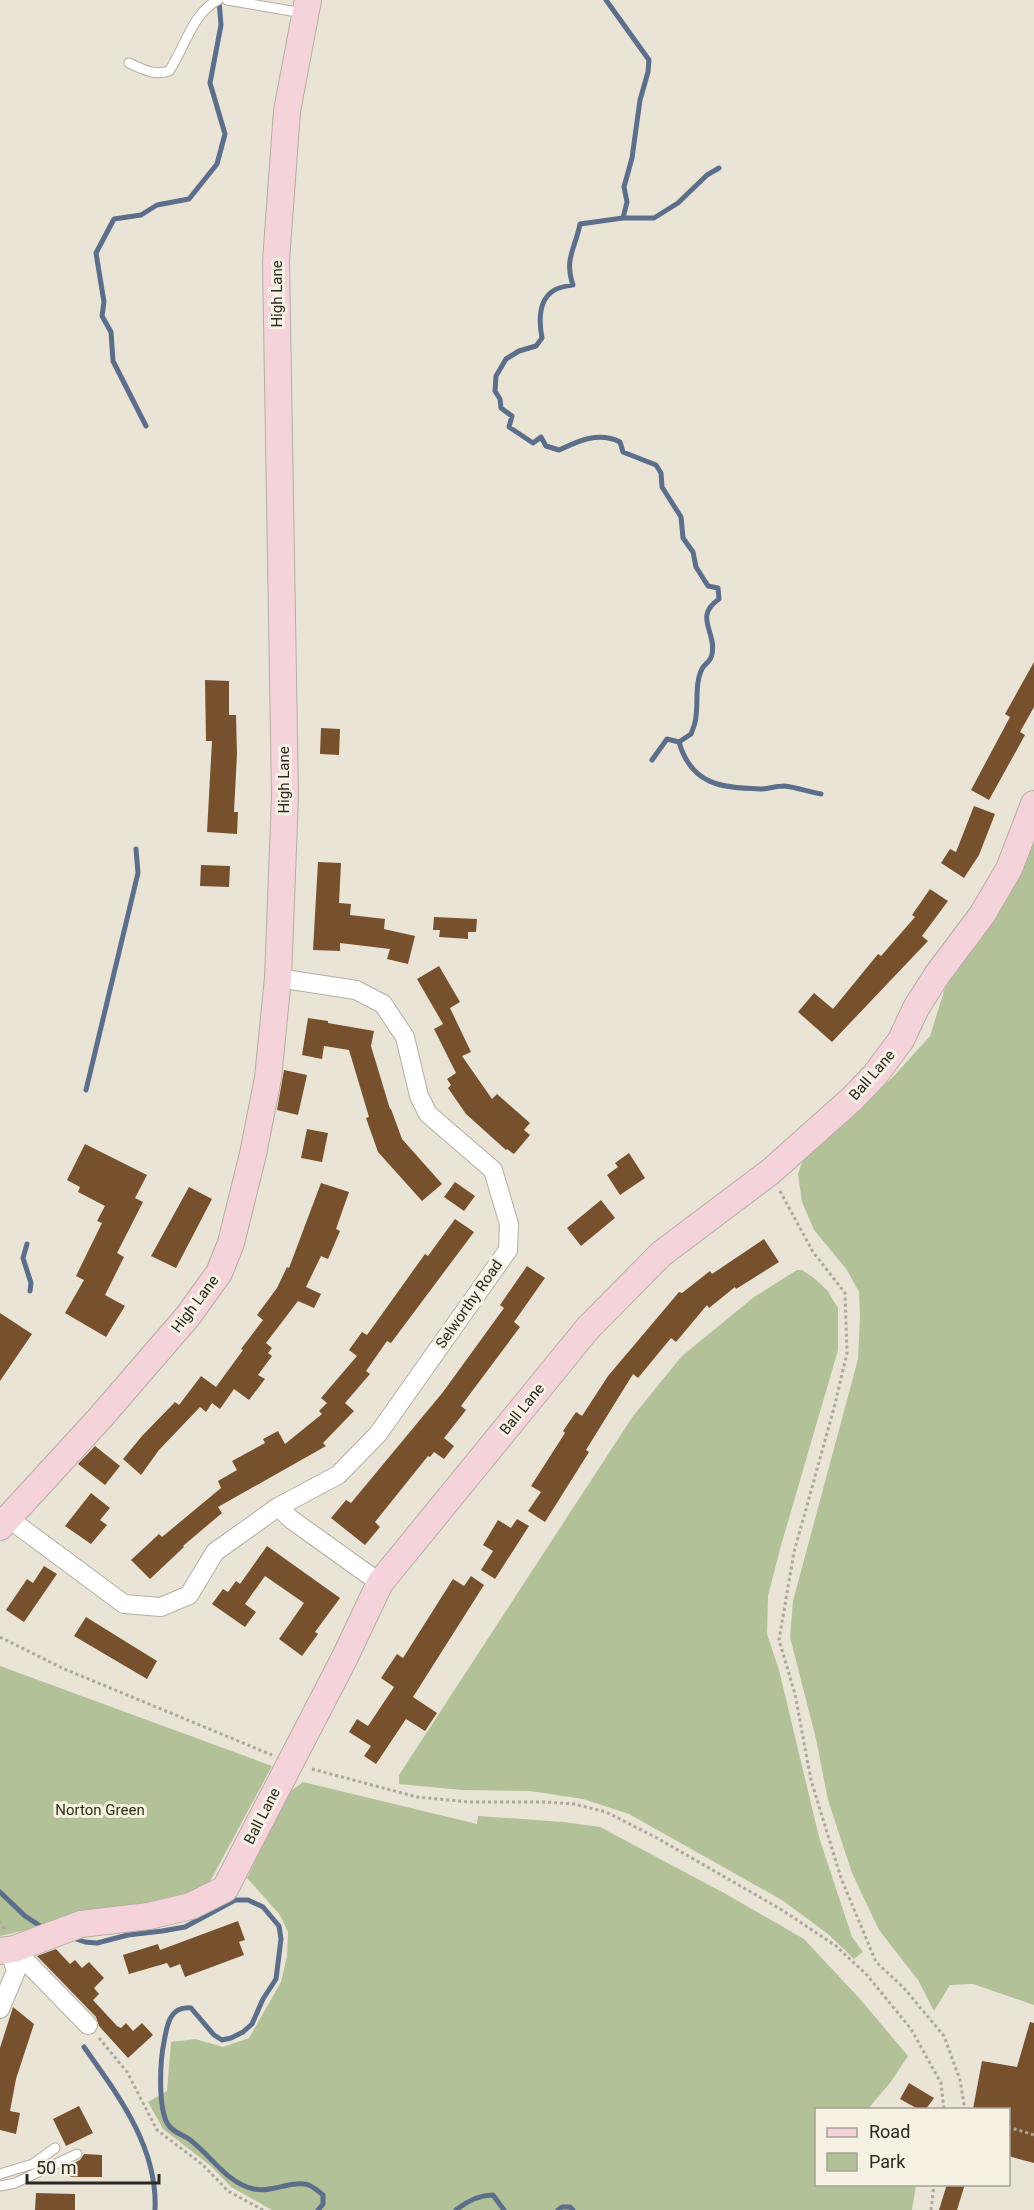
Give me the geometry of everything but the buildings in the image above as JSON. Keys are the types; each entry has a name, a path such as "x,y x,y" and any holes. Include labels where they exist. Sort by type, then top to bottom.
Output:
{"main road":[{"name":"High Lane","path":"4,1522 188,1316 219,1273 231,1243 253,1154 268,1078 278,978 285,796 276,261 287,111 307,7"},
{"name":"Ball Lane","path":"14,1948 81,1924 149,1916 191,1906 225,1889 344,1659 380,1582 588,1328 661,1254 770,1172 852,1099 875,1075 901,1040 922,1000 982,915 1009,869 1034,804"}],"street":[{"name":"Selworthy Road","path":"4,1522 124,1604 161,1607 189,1595 215,1552 278,1507 338,1475 378,1434 508,1250 509,1224 493,1170 428,1114 419,1096 405,1037 383,1004 356,990 278,978"},
{"path":"278,1507 292,1521 380,1582"},
{"path":"0,2009 16,1971 14,1948"},
{"path":"14,1948 88,2025"}],"lane":[{"path":"129,63 152,73 161,74 169,71 199,16 207,6 218,0"},
{"path":"227,0 273,6 307,7"},
{"path":"0,2174 33,2164 55,2148"},
{"path":"0,2186 15,2183 77,2154"}],"path":[{"path":"770,1172 813,1252 845,1293 847,1353 794,1552 779,1640 795,1694 811,1780 841,1878 876,1962 903,1987 944,2036 960,2080 965,2108"},
{"path":"0,1637 62,1668 290,1763 417,1797 470,1802 574,1804 606,1812 657,1838 782,1910 836,1946 867,1975 911,2029 941,2083 944,2108"},
{"path":"88,2025 127,2072 157,2130 228,2190 263,2210"},
{"path":"1010,2128 1034,2135"},
{"path":"931,2210 934,2186"}],"green space":[{"path":"1034,838 1034,2005 973,1984 950,1985 934,2011 918,1980 879,1930 852,1873 828,1800 816,1739 790,1637 793,1601 858,1359 860,1316 859,1292 847,1270 814,1230 802,1202 798,1174 806,1151 892,1078 930,1036 945,988 978,933 1023,870"},
{"path":"797,1270 802,1270 814,1278 827,1290 838,1308 838,1350 768,1596 767,1634 779,1670 819,1837 852,1937 863,1952 854,1959 828,1934 782,1900 629,1814 583,1799 530,1791 462,1790 399,1784 399,1775 633,1416 682,1356 754,1297"},
{"name":"Norton Green","path":"0,1666 272,1766 206,1889 0,1936"},
{"path":"303,1782 477,1824 478,1816 600,1827 724,1893 804,1939 860,1999 908,2056 890,2083 869,2108 815,2108 815,2186 916,2186 912,2210 272,2210 231,2187 212,2167 163,2129 148,2102 167,2091 171,2042 195,2039 223,2047 249,2038 281,1982 287,1956 288,1932 280,1915 247,1878 288,1793"}],"waterway":[{"path":"146,426 113,361 111,332 102,316 104,302 96,253 114,219 141,215 157,205 189,199 217,164 225,134 210,83 221,25 219,0"},
{"path":"606,0 649,60 640,100 632,158 624,187 627,202 623,218"},
{"path":"652,760 667,739 679,742 693,730 700,674 712,654 708,612 719,599 718,588 708,586 696,567 693,552 683,538 681,517 662,487 661,473 656,465 623,452 620,442 604,437 581,441 559,450 546,446 541,437 533,443 509,427 512,416 501,408 500,399 495,391 496,376 506,359 519,351 536,346 542,338 541,312 548,295 557,289 573,285 570,261 580,224 623,218 654,218 678,203 707,175 719,168"},
{"path":"679,742 691,767 709,781 732,787 763,789 793,787 821,794"},
{"path":"86,1090 138,873 136,849"},
{"path":"27,1244 23,1258 31,1283 30,1291"},
{"path":"0,1892 25,1916 45,1929"},
{"path":"70,1937 97,1943 128,1935 185,1927 235,1900 248,1900 263,1907 279,1926 281,1939 276,1979 263,1999 252,2024 231,2038 222,2040 214,2035 191,2008 184,2008 174,2013 168,2023 163,2050 162,2105 171,2129 197,2145 235,2181 260,2190 291,2184 309,2185 323,2195 323,2204 318,2210"},
{"path":"84,2047 122,2103 143,2143 154,2187 155,2210"},
{"path":"456,2210 473,2200 493,2195 504,2210"},
{"path":"558,2210 562,2207 570,2207 573,2210"}]}
